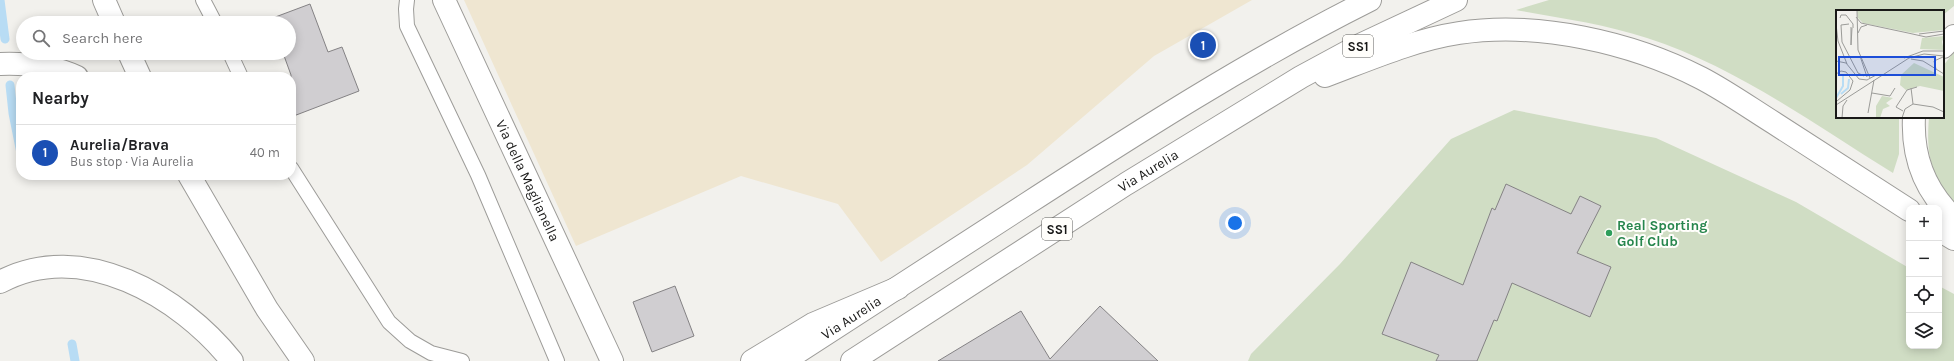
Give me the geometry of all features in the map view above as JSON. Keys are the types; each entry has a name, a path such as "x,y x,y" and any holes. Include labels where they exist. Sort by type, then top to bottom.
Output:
{"main road":[{"path":"104,0 111,16"},
{"name":"Via della Maglianella","path":"444,0 612,361"},
{"path":"1309,30 1350,0"},
{"name":"Via Aurelia","path":"784,361 1136,133 1217,83 1309,30 1370,0"},
{"name":"Via Aurelia","path":"852,361 1126,184 1264,99 1362,44 1456,0"},
{"path":"1264,99 1391,51 1432,39 1458,33 1484,30 1541,30 1617,46 1658,59 1700,78 1906,208"},
{"path":"1944,46 1954,36"},
{"path":"132,60 138,72"},
{"path":"0,64 18,63 61,72"},
{"path":"1914,118 1914,146 1921,171 1933,195 1954,218"},
{"path":"192,180 267,309 303,361"},
{"path":"1942,232 1954,238"},
{"path":"0,282 34,270 62,268 92,269 110,275 150,291 180,312 207,333 232,361"},
{"path":"752,361 813,324 898,288"}],"lane":[{"path":"203,0 211,16"},
{"path":"407,0 407,26 478,175 557,361"},
{"path":"233,60 239,72"},
{"path":"296,176 389,322 410,341 431,353 462,361"}],"shaded area":[{"path":"464,0 1252,0 1154,56 1027,165 881,262 838,204 741,176 576,246"}],"green space":[{"path":"1549,0 1954,0 1954,6 1944,14 1944,10 1836,10 1836,118 1899,118 1899,154 1893,173 1774,98 1712,64 1680,50 1647,38 1615,29 1516,10"},
{"path":"1954,52 1954,203 1935,173 1931,163 1928,142 1929,118 1944,118 1944,65"},
{"name":"Real Sporting Golf Club","path":"1514,110 1656,138 1796,202 1906,266 1906,349 1942,349 1942,288 1954,294 1954,361 1248,361 1251,354 1340,264 1451,139"}],"building":[{"path":"310,4 328,52 342,47 359,91 296,115 296,72 290,72 286,60 296,60 296,16 278,16"},
{"path":"1506,184 1571,214 1580,196 1601,206 1577,253 1611,267 1590,317 1512,283 1497,321 1494,320 1477,361 1436,361 1439,355 1382,334 1411,262 1463,285 1492,208 1495,210"},
{"path":"675,286 694,336 652,352 633,302"},
{"path":"1100,306 1158,361 938,361 1021,311 1050,359"}],"waterway":[{"path":"0,0 5,39"},
{"path":"10,85 16,128"},
{"path":"72,344 75,361"}],"place":[{"name":"Aurelia/Brava","path":"1203,45"},
{"name":"Real Sporting Golf Club","path":"1609,233"}]}
